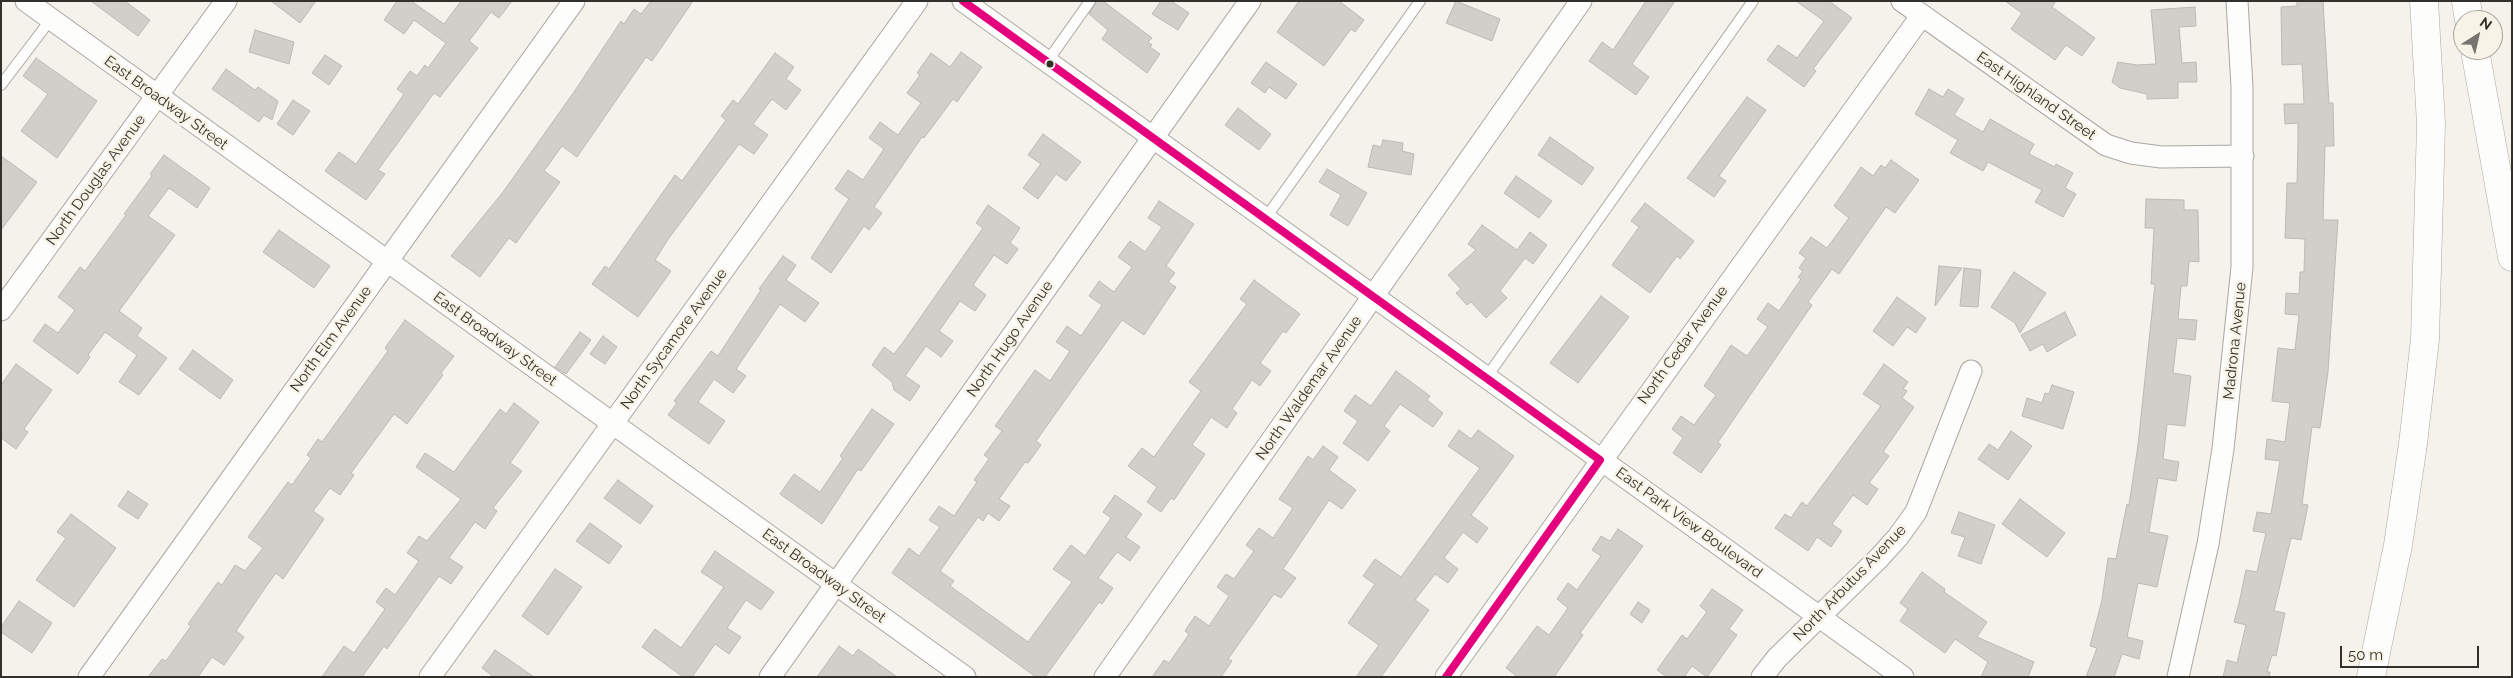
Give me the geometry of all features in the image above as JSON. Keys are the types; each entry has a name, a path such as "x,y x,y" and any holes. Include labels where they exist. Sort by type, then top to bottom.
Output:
{"highway":[{"path":"2371,677 2398,545 2413,444 2425,339 2431,124 2424,1"},
{"path":"2477,60 2512,257"}],"street":[{"name":"East Broadway Street","path":"26,1 965,677"},
{"name":"North Douglas Avenue","path":"1,310 226,1"},
{"name":"North Elm Avenue","path":"89,677 574,1"},
{"name":"North Sycamore Avenue","path":"430,677 917,1"},
{"name":"East Park View Boulevard","path":"963,1 1903,677"},
{"name":"North Hugo Avenue","path":"770,677 1250,1"},
{"name":"North Waldemar Avenue","path":"1106,677 1581,1"},
{"name":"East Highland Street","path":"1902,1 2106,145 2131,153 2161,157 2243,156"},
{"name":"Madrona Avenue","path":"2178,677 2208,544 2224,449 2242,268 2242,87 2237,1"},
{"name":"North Cedar Avenue","path":"1446,677 1600,460 1922,15"},
{"name":"North Arbutus Avenue","path":"1762,677 1898,537 1916,512 1971,371"}],"lane":[{"path":"1047,62 1090,1"},
{"path":"1265,219 1420,1"},
{"path":"1486,378 1753,1"},
{"path":"1,85 51,19"}],"building":[{"path":"91,1 125,1 150,20 138,36"},
{"path":"271,1 316,1 300,23"},
{"path":"397,1 411,1 444,24 461,1 512,1 499,18 491,12 469,41 478,48 440,97 434,93 378,170 385,174 366,200 325,171 339,152 356,164 404,94 397,89 410,71 417,76 425,65 428,68 446,43 414,20 404,34 384,20"},
{"path":"651,1 693,1 652,61 646,57 577,157 562,146 544,171 560,182 516,243 509,238 480,277 451,256 503,192 574,92 621,21 624,24 634,9 641,14"},
{"path":"1097,1 1103,1 1152,38 1148,42 1152,45 1150,47 1160,54 1147,73 1102,39 1108,30 1089,14"},
{"path":"1161,1 1171,1 1189,13 1178,30 1152,14"},
{"path":"1299,1 1339,1 1364,20 1355,32 1351,29 1324,66 1277,32"},
{"path":"1456,1 1500,19 1492,41 1446,23"},
{"path":"1646,1 1675,1 1632,64 1649,77 1636,95 1589,61 1602,42 1613,50"},
{"path":"1796,1 1829,1 1852,18 1813,69 1816,71 1804,87 1767,60 1778,45 1797,58 1824,21"},
{"path":"2005,1 2056,1 2052,7 2095,38 2082,56 2066,45 2055,60 2011,29 2022,13"},
{"path":"2297,1 2323,1 2329,103 2333,103 2334,146 2325,146 2323,220 2338,220 2328,372 2320,428 2312,427 2302,504 2308,505 2301,540 2291,538 2274,611 2285,613 2276,656 2272,655 2267,672 2270,672 2269,677 2223,677 2227,660 2237,663 2246,625 2234,622 2246,570 2257,572 2266,533 2253,531 2257,512 2271,514 2280,461 2265,459 2267,439 2285,442 2290,403 2272,401 2278,348 2295,350 2299,315 2285,314 2286,293 2299,294 2300,272 2304,272 2305,239 2285,238 2287,183 2297,183 2298,123 2285,124 2284,104 2304,104 2302,64 2282,65 2281,7 2297,6"},
{"path":"2195,7 2196,26 2179,27 2182,63 2196,62 2197,82 2178,82 2178,98 2147,99 2147,94 2120,88 2112,82 2118,62 2137,65 2156,64 2151,10"},
{"path":"255,30 294,42 289,64 249,52"},
{"path":"961,52 982,67 957,102 953,99 924,138 922,137 874,207 882,213 869,230 864,226 831,273 811,258 849,199 835,189 848,170 863,180 884,149 869,138 880,122 898,135 921,103 907,93 920,75 917,73 931,53 950,67"},
{"path":"775,53 794,67 786,79 801,90 786,110 772,99 753,124 768,135 754,154 739,144 669,238 655,260 671,271 638,317 592,284 605,266 609,269 675,175 682,181 726,120 721,116 733,100 738,104"},
{"path":"325,55 342,66 329,85 312,73"},
{"path":"36,58 97,101 57,158 21,131 48,94 23,76"},
{"path":"1266,62 1297,84 1286,99 1269,87 1265,93 1251,83"},
{"path":"226,69 255,90 258,87 278,101 272,120 264,115 259,122 212,89"},
{"path":"1929,89 1943,97 1948,89 1964,99 1954,115 1983,132 1990,119 2034,144 2029,154 2055,167 2056,164 2073,173 2065,188 2076,194 2063,217 2035,202 2042,190 1988,162 1983,171 1950,153 1958,140 1915,114"},
{"path":"1747,97 1766,110 1719,176 1726,181 1714,197 1687,178"},
{"path":"293,100 310,111 293,135 277,124"},
{"path":"1238,108 1271,134 1259,150 1225,125"},
{"path":"1043,134 1081,162 1066,181 1056,174 1038,199 1023,188 1041,164 1028,155"},
{"path":"1550,137 1594,168 1582,185 1538,155"},
{"path":"1383,140 1403,143 1402,151 1414,154 1411,175 1368,167 1373,145 1381,147"},
{"path":"164,155 210,188 197,208 169,188 148,216 175,235 119,311 142,328 137,336 167,358 139,395 119,382 137,355 105,332 88,355 90,357 78,374 33,341 45,324 58,333 75,310 58,297 80,267 85,271 126,215 124,214 152,176 150,174"},
{"path":"1,156 37,182 1,230"},
{"path":"1891,160 1919,180 1895,213 1886,207 1839,274 1832,269 1808,302 1812,305 1718,442 1721,445 1701,473 1673,453 1683,438 1672,429 1681,416 1694,425 1716,395 1704,386 1731,345 1747,356 1768,327 1757,319 1768,303 1779,311 1801,279 1798,277 1803,271 1799,268 1806,258 1799,253 1811,237 1827,248 1849,218 1834,206 1861,167 1873,176 1881,165 1885,168"},
{"path":"1327,169 1367,193 1348,226 1330,215 1341,195 1319,182"},
{"path":"1516,176 1552,201 1539,218 1504,193"},
{"path":"2146,199 2184,200 2184,210 2198,210 2199,262 2189,261 2187,286 2181,286 2178,319 2197,320 2195,340 2177,338 2173,373 2191,376 2185,426 2167,424 2163,459 2179,462 2176,481 2158,478 2149,532 2168,536 2157,587 2138,583 2127,637 2143,641 2139,659 2122,654 2114,677 2086,677 2097,648 2090,646 2102,600 2108,558 2116,559 2127,504 2129,505 2138,445 2155,284 2151,284 2154,228 2145,228"},
{"path":"1159,201 1194,224 1166,266 1175,273 1168,282 1176,287 1144,335 1122,320 1036,441 1041,445 1028,463 1025,462 999,499 1010,506 999,521 988,513 983,521 978,517 940,571 954,581 950,586 1028,642 1072,582 1053,569 1071,545 1085,556 1111,518 1103,512 1115,495 1142,514 1126,537 1140,547 1130,561 1117,552 1098,578 1113,588 1102,604 1099,602 1045,677 1036,677 892,573 909,548 919,556 940,527 929,520 939,506 954,516 977,482 974,480 989,459 984,455 1002,431 995,426 1035,370 1050,381 1070,351 1056,342 1067,326 1081,336 1102,305 1089,296 1099,281 1114,292 1132,267 1118,257 1130,241 1145,252 1162,227 1148,218"},
{"path":"1645,203 1694,241 1680,259 1677,256 1650,293 1612,265 1639,227 1631,221"},
{"path":"988,205 1020,228 1010,243 1018,249 1007,264 994,255 973,285 986,295 975,311 960,301 939,331 953,341 941,357 926,346 905,376 920,386 910,401 894,390 892,382 872,365 884,347 894,354 904,341 983,228 976,223"},
{"path":"1482,225 1517,250 1530,232 1547,245 1533,264 1525,258 1500,291 1507,298 1486,318 1471,302 1467,305 1456,293 1461,289 1448,275 1476,250 1468,244"},
{"path":"279,230 330,266 314,288 263,252"},
{"path":"783,256 796,265 786,280 819,303 805,322 780,304 736,369 746,376 733,393 714,379 698,402 725,421 709,444 668,415 677,403 674,401 711,351 718,356 761,290 759,289"},
{"path":"1939,266 1962,268 1935,306"},
{"path":"1964,268 1981,270 1978,307 1960,306"},
{"path":"2014,272 2046,293 2020,333 2015,323 1991,307"},
{"path":"1254,280 1300,314 1286,333 1283,331 1260,363 1271,371 1260,386 1252,380 1232,409 1237,413 1227,428 1211,417 1192,445 1205,454 1174,500 1171,498 1161,512 1147,502 1157,487 1128,466 1142,448 1154,457 1201,391 1189,382 1247,304 1240,299"},
{"path":"1601,296 1629,317 1578,383 1550,363"},
{"path":"1897,297 1926,318 1916,333 1907,327 1893,346 1873,331"},
{"path":"2065,312 2076,335 2047,352 2043,344 2030,351 2021,335"},
{"path":"405,320 454,356 441,373 443,375 407,424 394,414 351,473 354,475 340,495 330,488 313,511 324,519 283,579 276,573 265,588 236,631 244,637 224,665 212,657 198,677 148,677 162,659 166,661 191,626 188,624 218,582 222,585 235,565 245,571 263,548 248,537 288,482 292,485 311,458 307,455 318,439 322,442 388,351 385,348"},
{"path":"580,332 591,340 566,374 555,367"},
{"path":"603,336 617,347 605,364 590,354"},
{"path":"193,350 233,380 220,399 179,369"},
{"path":"16,364 52,390 24,429 28,432 16,449 1,438 1,385"},
{"path":"1884,364 1908,382 1903,389 1907,391 1902,398 1914,407 1883,452 1889,456 1869,483 1878,489 1867,505 1853,495 1832,524 1842,531 1831,547 1817,537 1808,551 1775,528 1785,514 1791,518 1802,502 1807,506 1881,406 1863,394"},
{"path":"1396,371 1430,396 1427,400 1443,413 1433,427 1400,404 1384,426 1390,431 1368,461 1343,443 1358,421 1344,411 1355,395 1371,406"},
{"path":"2052,385 2074,392 2063,429 2022,416 2027,398 2042,403 2045,393 2049,394"},
{"path":"514,403 539,422 510,463 522,471 493,508 497,511 485,529 475,522 449,558 463,567 451,584 439,576 387,649 384,646 362,677 322,677 344,646 354,653 385,609 376,602 386,588 395,595 419,561 407,553 419,536 427,541 461,499 416,467 425,453 454,472 500,409 506,414"},
{"path":"872,409 894,424 861,471 858,469 822,524 780,494 794,474 820,492 843,458 840,456"},
{"path":"1459,430 1471,439 1478,430 1514,456 1471,515 1488,528 1477,543 1463,532 1444,558 1458,569 1448,583 1435,574 1415,600 1429,610 1381,677 1356,677 1379,645 1348,623 1375,584 1363,576 1375,559 1401,577 1480,468 1448,446"},
{"path":"2011,431 2032,446 2008,480 1978,459 1989,444 1998,450"},
{"path":"1323,446 1338,457 1329,470 1356,490 1342,509 1329,500 1283,569 1296,578 1281,598 1274,594 1228,659 1232,661 1221,677 1152,677 1164,660 1169,663 1189,634 1185,631 1195,616 1209,626 1229,596 1217,587 1226,574 1234,579 1254,551 1246,545 1259,528 1273,538 1293,508 1279,499 1308,456 1313,460"},
{"path":"618,480 653,506 640,524 604,498"},
{"path":"128,491 148,504 138,519 118,506"},
{"path":"2020,499 2065,533 2047,557 2002,524"},
{"path":"1959,512 1995,525 1981,564 1958,556 1965,537 1951,533"},
{"path":"71,514 116,548 74,607 36,580 66,538 57,532"},
{"path":"590,523 622,546 609,564 576,541"},
{"path":"1618,529 1643,546 1580,633 1583,635 1554,677 1518,677 1506,668 1537,626 1549,635 1568,608 1557,599 1568,583 1577,590 1601,556 1592,550 1601,536 1610,541"},
{"path":"715,551 774,592 761,610 746,600 727,628 741,637 729,654 715,644 692,677 683,677 642,647 655,629 681,648 724,587 701,572"},
{"path":"555,569 582,587 548,635 522,616"},
{"path":"1922,572 1945,589 1944,592 1987,622 1977,637 2034,662 2028,677 1981,677 1988,662 1955,639 1945,653 1900,621 1908,609 1900,603"},
{"path":"1712,589 1743,610 1729,629 1737,635 1707,677 1692,666 1684,677 1667,677 1657,670 1682,635 1687,639 1707,612 1700,606"},
{"path":"19,601 52,623 32,653 1,632 1,627"},
{"path":"1638,602 1650,610 1642,623 1630,614"},
{"path":"839,646 853,656 858,649 897,677 817,677"},
{"path":"495,650 534,677 494,677 482,668"}],"transit line":[{"path":"963,1 1600,460"},
{"path":"1446,677 1600,460"}]}
